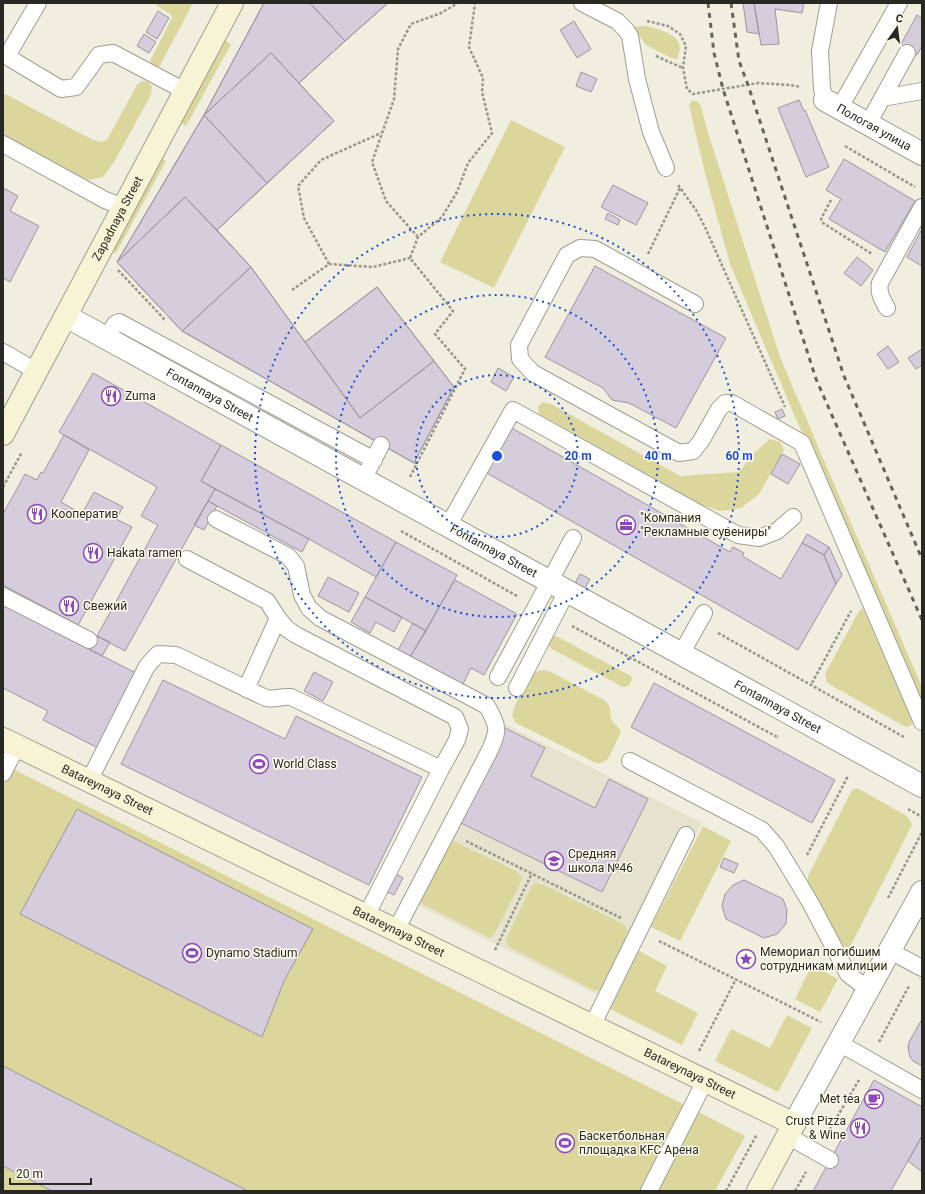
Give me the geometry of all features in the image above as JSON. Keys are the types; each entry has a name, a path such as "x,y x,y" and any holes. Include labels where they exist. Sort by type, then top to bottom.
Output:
{"main road":[{"name":"Zapadnaya Street","path":"3,434 232,3"},
{"name":"Batareynaya Street","path":"10,742 705,1081 791,1130"},
{"path":"758,1191 791,1130"}],"street":[{"name":"Пологая улица","path":"832,104 922,154"},
{"name":"Fontannaya Street","path":"66,316 922,786"},
{"path":"791,1130 922,892"}],"lane":[{"path":"38,3 8,56 61,89 76,87 99,54 113,53 185,91"},
{"path":"582,3 617,21 630,36 642,101 651,132 666,168"},
{"path":"829,3 820,51 822,88 832,104 899,3"},
{"path":"868,124 907,53"},
{"path":"882,98 922,91"},
{"path":"3,144 105,200 123,208"},
{"path":"887,308 881,298 879,290 880,283 922,208"},
{"path":"695,304 595,249 580,248 567,255 519,345 520,359 532,373 680,453 693,451 701,441 719,409 725,403 732,403 802,444 922,722"},
{"path":"106,338 115,324 119,322 374,460"},
{"path":"3,352 36,371"},
{"path":"448,526 461,492 513,410 738,535 760,538 778,531 793,517"},
{"path":"363,480 381,445"},
{"path":"216,519 288,556 296,566 302,594 309,608 320,618 486,706 495,721 497,734 396,930"},
{"path":"517,688 558,586 572,538"},
{"path":"187,559 267,601 287,629 296,635 455,717 460,729 457,740 366,916"},
{"path":"498,677 558,586"},
{"path":"3,596 89,640"},
{"path":"246,688 278,618"},
{"path":"681,654 701,618"},
{"path":"89,781 147,666 158,654 176,655 266,698 273,699 283,696 291,696 441,769"},
{"path":"3,773 10,742"},
{"path":"630,761 762,830 776,846 812,904 848,974 869,990"},
{"path":"592,1026 686,835"},
{"path":"890,950 922,968"},
{"path":"839,1043 922,1090"},
{"path":"649,1191 705,1081"},
{"path":"791,1130 830,1160"}],"path":[{"path":"418,236 386,201 372,162 394,99 398,49 411,24 441,13 458,3"},
{"path":"410,258 418,236 442,217 457,192 468,163 492,133 482,92 483,78 469,47 475,3"},
{"path":"617,21 650,21 668,26 680,34 686,46 683,68 687,89 693,94 758,83 790,85 808,88 832,104"},
{"path":"653,54 683,68"},
{"path":"329,264 304,218 298,186 321,160 382,133"},
{"path":"845,146 916,187"},
{"path":"666,168 696,210 705,227 785,407"},
{"path":"638,273 680,188"},
{"path":"831,200 821,218 823,223 874,255"},
{"path":"292,290 329,264 373,267 410,258"},
{"path":"408,482 465,369 435,334 453,311 410,258"},
{"path":"117,269 167,323"},
{"path":"812,683 864,588"},
{"path":"701,618 909,739"},
{"path":"819,833 848,776"},
{"path":"447,831 640,927 647,935 821,1022 825,1016"},
{"path":"885,903 922,832"},
{"path":"492,956 532,873"},
{"path":"699,1052 736,979"},
{"path":"726,1191 758,1132"}],"shaded area":[{"path":"156,3 193,3 159,67 153,66 150,61 172,18 171,15 156,5"},
{"path":"647,26 667,33 677,40 680,51 677,59 671,58 646,45 633,27"},
{"path":"224,40 231,44 186,126 179,122"},
{"path":"142,81 148,82 152,87 151,95 114,162 103,177 88,180 3,134 3,93 93,140 101,142 107,140 137,85"},
{"path":"693,100 699,103 701,107 780,357 922,687 922,706 820,475 730,264 705,173 689,105"},
{"path":"511,120 565,147 494,288 440,262"},
{"path":"160,158 166,161 116,253 111,250"},
{"path":"542,402 551,404 680,476 739,472 754,453 770,439 780,442 784,450 759,494 741,508 720,511 702,505 539,414 538,407"},
{"path":"863,608 913,722 911,725 906,727 827,682 825,674 859,611"},
{"path":"555,636 631,676 632,680 629,685 625,687 621,686 552,649 547,643 550,637"},
{"path":"544,670 551,672 607,703 610,709 611,719 621,732 608,759 601,763 596,763 516,723 512,716 524,687 534,673"},
{"name":"Средняя школа №46","path":"497,720 702,823 612,1002 407,900"},
{"name":"Dynamo Stadium","path":"3,764 745,1136 715,1191 3,1191"},
{"path":"859,789 905,815 910,820 912,825 850,947 847,947 840,941 808,884 808,876 852,790"},
{"path":"703,826 731,841 680,941 651,927"},
{"path":"451,841 516,871 522,877 519,886 493,936 489,938 422,904 420,901"},
{"path":"535,883 544,885 623,924 628,930 600,989 595,991 511,948 507,944 506,939 531,887"},
{"path":"639,951 667,966 655,991 698,1013 682,1045 610,1009"},
{"path":"812,965 838,979 820,1012 795,999"},
{"path":"787,1015 812,1028 778,1092 715,1061 731,1029 770,1048"}],"building":[{"path":"264,3 388,3 299,83 334,121 217,230 251,267 305,342 377,287 454,387 414,463 182,331 117,262 204,115"},
{"path":"264,3 310,3 345,41 299,83 271,53 204,115"},
{"path":"310,3 388,3 345,41"},
{"path":"743,3 754,3 759,34 747,32"},
{"path":"754,3 804,3 802,13 775,9 779,44 761,45"},
{"path":"158,11 169,18 157,39 146,32"},
{"path":"917,15 922,18 922,46 917,55 900,46"},
{"path":"574,21 591,49 577,58 560,30"},
{"path":"144,34 156,42 149,53 137,46"},
{"path":"271,53 334,121 267,183 204,115"},
{"path":"581,72 597,79 591,92 576,86"},
{"path":"799,100 804,111 805,110 829,167 806,177 778,108"},
{"path":"204,115 267,183 217,230 185,197 117,262"},
{"path":"844,159 915,201 885,252 829,219 841,199 826,190"},
{"path":"613,185 648,203 636,225 601,207"},
{"path":"3,188 18,196 10,211 39,226 10,282 3,278"},
{"path":"185,197 251,267 182,331 117,262"},
{"path":"608,213 620,220 618,225 605,219"},
{"path":"922,229 922,266 907,257"},
{"path":"857,257 873,270 861,286 844,273"},
{"path":"595,266 726,338 676,428 629,403 612,400 603,388 545,357"},
{"path":"251,267 360,418 434,361 454,387 414,463 182,331"},
{"path":"377,287 434,361 360,418 305,342"},
{"path":"888,346 899,362 888,369 877,354"},
{"path":"922,349 922,365 916,369 908,358"},
{"path":"498,368 514,377 506,391 491,382"},
{"path":"93,373 221,445 201,481 215,489 125,651 97,636 158,525 141,516 157,487 59,432"},
{"path":"782,409 785,416 778,419 775,412"},
{"path":"510,427 730,552 733,547 744,553 742,556 781,579 802,543 824,555 836,584 798,650 485,472"},
{"path":"64,435 89,450 61,502 82,514 94,492 123,507 116,519 132,527 78,625 3,585 3,514 25,474 37,480 41,472 43,473"},
{"path":"221,445 396,542 376,577 201,481"},
{"path":"782,454 800,464 788,484 771,474"},
{"path":"215,489 309,539 302,552 208,501"},
{"path":"208,501 217,506 204,530 194,525"},
{"path":"807,534 829,547 824,555 802,543"},
{"path":"396,542 457,575 426,631 365,597"},
{"path":"829,547 842,575 836,584 824,555"},
{"path":"580,574 590,579 585,588 575,583"},
{"path":"328,577 359,593 349,612 318,596"},
{"path":"455,580 517,614 484,675 471,668 462,686 410,657"},
{"path":"365,597 402,617 394,632 376,622 370,633 351,622"},
{"path":"3,605 136,673 98,748 43,720 48,711 3,688"},
{"path":"413,623 426,631 410,657 398,650"},
{"path":"97,636 110,642 102,656 90,650"},
{"path":"314,672 333,682 323,701 304,691"},
{"path":"163,680 285,739 296,716 422,777 369,885 121,764"},
{"path":"654,683 835,780 812,823 631,727"},
{"path":"503,727 545,748 531,776 595,808 609,779 648,799 602,892 457,821"},
{"path":"77,809 313,929 284,981 262,1037 20,914"},
{"path":"724,858 738,864 734,873 720,867"},
{"path":"394,873 403,878 394,895 385,891"},
{"path":"744,880 783,899 787,910 786,924 777,934 764,938 726,919 722,906 725,894 733,885"},
{"path":"922,1019 922,1066 913,1061 910,1057 908,1047 909,1042"},
{"path":"3,1066 248,1191 52,1191 3,1166"},
{"path":"874,1080 922,1107 922,1136 891,1191 813,1191"},
{"path":"922,1136 922,1172 908,1161"}],"railway":[{"path":"708,3 714,53 723,89 816,379 922,620"},
{"path":"731,3 739,61 844,376 922,559"}],"place":[{"name":"Zuma","path":"111,396"},
{"name":"Кооператив","path":"37,514"},
{"name":"\"Компания \"Рекламные сувениры\"","path":"626,525"},
{"name":"Hakata ramen","path":"93,553"},
{"name":"Свежий","path":"69,606"},
{"name":"World Class","path":"259,764"},
{"name":"Средняя школа №46","path":"554,861"},
{"name":"Dynamo Stadium","path":"192,953"},
{"name":"Мемориал погибшим сотрудникам милиции","path":"746,959"},
{"name":"Met tea","path":"874,1099"},
{"name":"Crust Pizza & Wine","path":"860,1128"},
{"name":"Баскетбольная площадка KFC Арена","path":"565,1143"}]}
